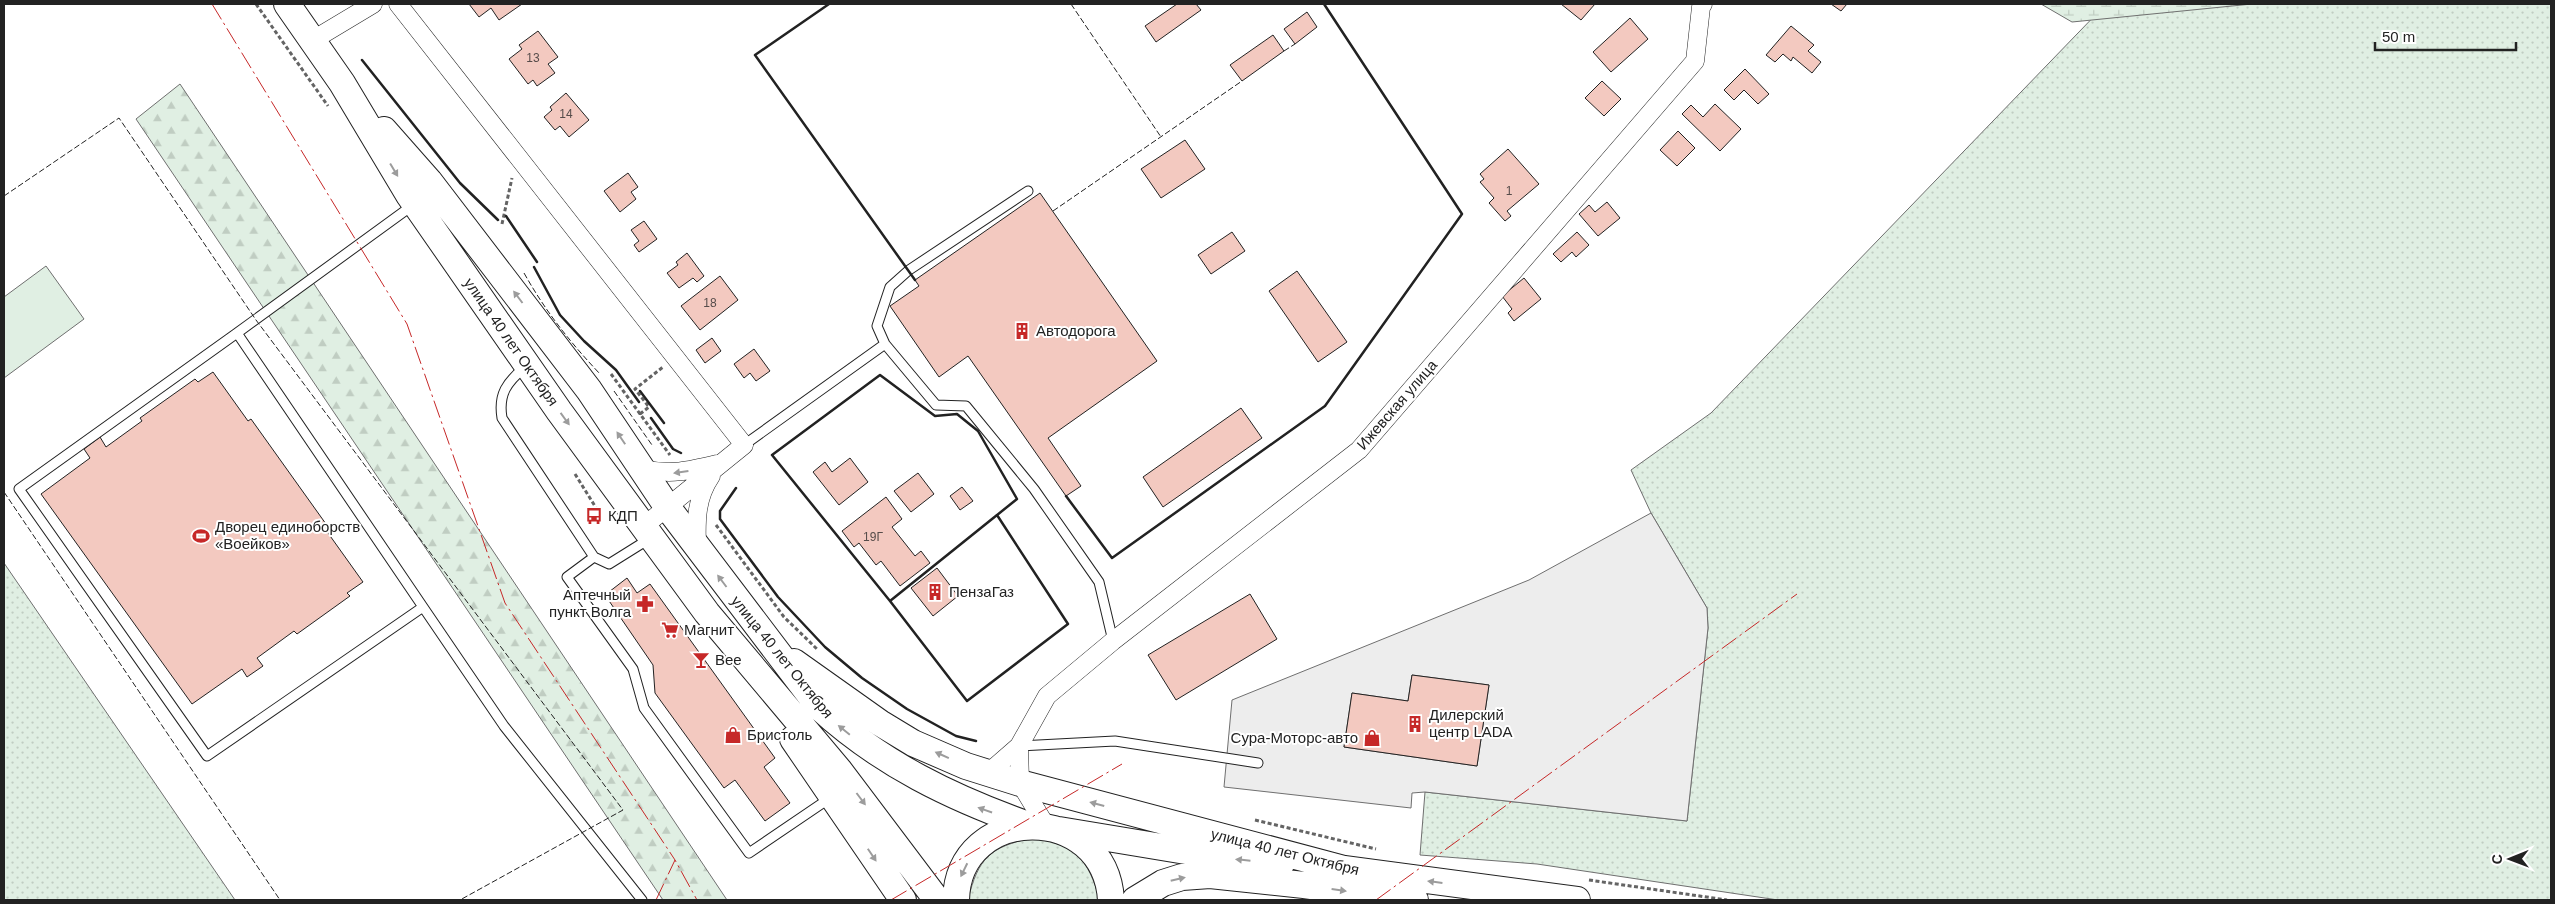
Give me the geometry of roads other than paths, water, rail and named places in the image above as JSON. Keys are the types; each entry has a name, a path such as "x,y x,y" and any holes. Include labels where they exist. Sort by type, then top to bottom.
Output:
{"main road":[{"name":"улица 40 лет Октября","path":"288,4 342,83 415,203 527,366 707,614 839,770 936,900"},
{"name":"улица 40 лет Октября","path":"342,83 429,181 589,390 668,508 819,707 844,730 876,753 933,786 976,806 1072,836 1093,854 1107,878 1111,900"},
{"name":"улица 40 лет Октября","path":"773,647 896,733 966,766 1020,783 1344,869 1581,890"},
{"name":"улица 40 лет Октября","path":"752,667 787,729 903,900"},
{"path":"956,900 958,881 964,868 981,846 1004,831 1045,827 1240,860 1344,869"},
{"name":"улица 40 лет Октября","path":"1135,900 1163,882 1182,877 1210,875 1415,900"}],"street":[{"path":"313,40 373,4"},
{"path":"398,4 744,445 668,508 648,532"},
{"name":"Ижевская улица","path":"988,773 1019,746 1047,696 1113,641 1359,450 1695,61 1700,5"},
{"path":"642,469 665,474 683,472 720,463"},
{"path":"697,547 696,518 700,495 720,463"},
{"path":"1019,746 1020,783 1045,827"}],"lane":[{"path":"1028,191 909,270 890,287 877,326 885,344 936,405 966,406 1034,489 1099,582 1113,641"},
{"path":"415,203 237,334 19,489 207,756 423,607"},
{"path":"237,334 504,726 642,900"},
{"path":"744,445 885,344"},
{"path":"527,366 504,388 501,399 502,418 594,556 609,564 648,532"},
{"path":"594,556 567,577 633,669 644,708 749,853 832,796"},
{"path":"1019,746 1115,741 1258,763"}],"place":[{"name":"Автодорога","path":"1022,331"},
{"name":"КДП","path":"594,516"},
{"name":"Дворец единоборств «Воейков»","path":"201,536"},
{"name":"ПензаГаз","path":"935,592"},
{"name":"Аптечный пункт Волга","path":"645,604"},
{"name":"Магнит","path":"670,630"},
{"name":"Bee","path":"701,660"},
{"name":"Дилерский центр LADA","path":"1415,724"},
{"name":"Бристоль","path":"733,735"},
{"name":"Сура-Моторс-авто","path":"1372,738"}]}
